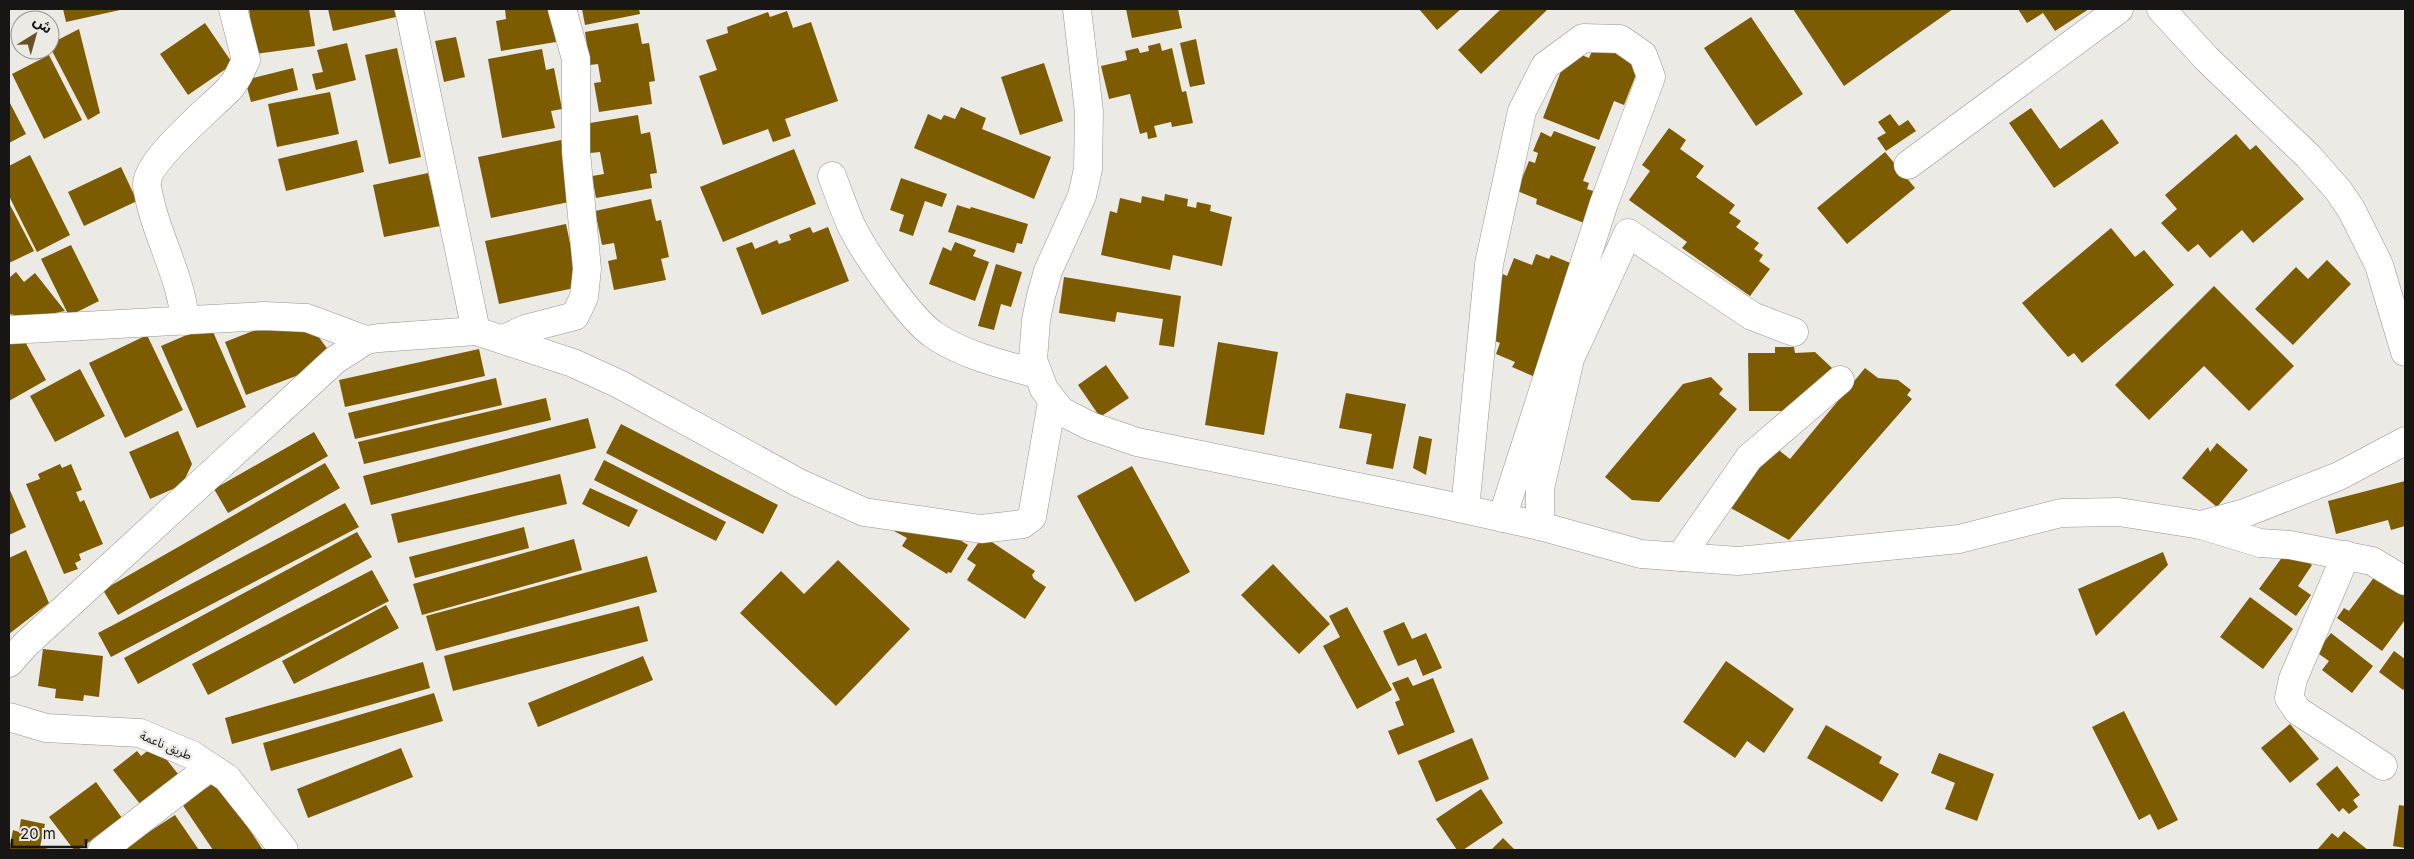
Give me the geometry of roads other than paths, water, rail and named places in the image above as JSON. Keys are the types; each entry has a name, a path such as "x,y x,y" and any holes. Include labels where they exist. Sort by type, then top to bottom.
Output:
{"street":[{"path":"185,321 183,298 156,222 147,185 148,178 162,156 236,81 246,60 233,9"},
{"path":"409,9 476,331"},
{"path":"504,339 525,329 575,316 581,307 586,283 576,152 576,59 562,9"},
{"path":"1077,9 1089,112 1088,169 1082,196 1048,271 1041,296 1033,343 1033,360 1052,402 1062,411 1090,426 1137,442 1465,509 1540,526 1642,554 1738,561 1959,539 2061,514 2119,512 2201,525 2260,543 2290,545 2372,561 2405,581"},
{"path":"1908,165 2119,9"},
{"path":"2160,9 2207,59 2308,156 2338,190 2379,265 2405,352"},
{"path":"1465,509 1489,264 1522,111 1545,66 1583,38 1620,39 1643,55 1651,76 1604,203 1502,518"},
{"path":"832,176 852,227 888,283 911,312 932,333 947,342 979,355 1038,374"},
{"path":"1540,526 1540,488 1570,359 1628,234 1752,316 1794,332"},
{"path":"9,330 264,316 307,318 366,340 476,331 573,363 618,384 799,483 864,512 981,529 1023,524 1032,517 1052,402"},
{"path":"9,663 46,625 264,423 335,360 366,340"},
{"path":"1680,557 1749,458 1840,380"},
{"path":"2201,525 2245,513 2339,476 2405,441"},
{"path":"2346,555 2293,680 2290,698 2298,711 2383,766"},
{"name":"طريق ناعمة","path":"9,717 46,728 140,733 192,755 227,778 284,850"},
{"path":"102,850 210,767"}]}
